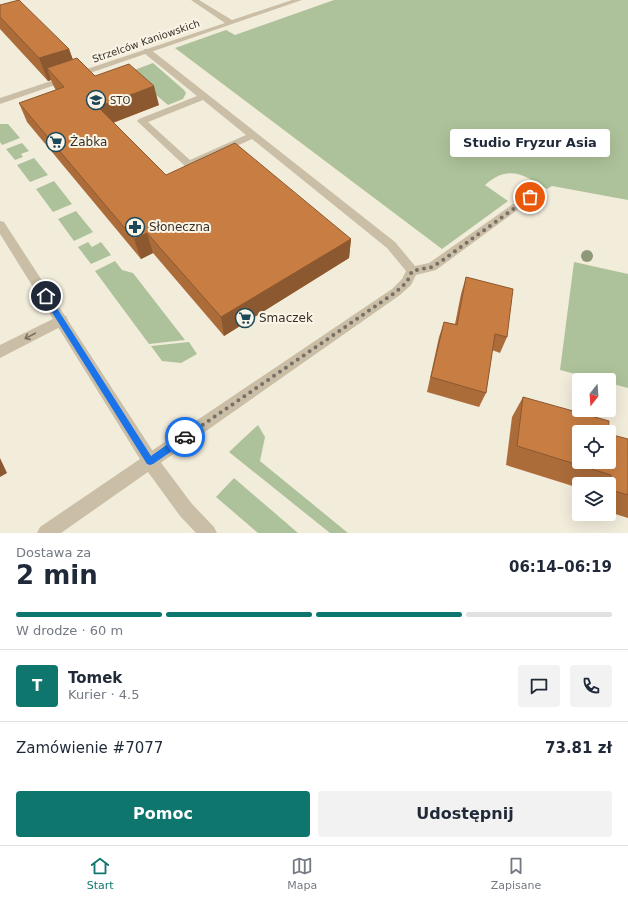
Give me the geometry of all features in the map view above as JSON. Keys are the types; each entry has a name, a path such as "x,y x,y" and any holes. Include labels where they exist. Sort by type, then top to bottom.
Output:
{"street":[{"path":"194,0 231,23"},
{"name":"Strzelców Kaniowskich","path":"0,101 299,0"},
{"path":"147,52 391,245 404,259 412,271"},
{"path":"204,96 142,121 189,164 253,135"},
{"path":"412,271 432,267 530,197"},
{"path":"0,225 150,461 186,510 208,533"},
{"path":"46,533 396,292 407,282 412,271"},
{"path":"0,352 61,320"}],"green space":[{"path":"334,0 628,0 628,200 552,186 547,189 524,176 509,173 494,179 485,185 508,201 442,249 175,48 226,30 235,35"},
{"path":"153,63 184,90 186,93 183,99 168,105 129,72"},
{"path":"0,124 8,124 20,138 2,145 0,142"},
{"path":"22,143 29,151 21,154 23,157 15,160 6,149"},
{"path":"34,158 48,175 30,182 17,165"},
{"path":"54,181 72,204 53,212 36,189"},
{"path":"76,211 93,232 74,241 58,219"},
{"path":"88,242 92,247 101,242 111,255 91,264 78,247"},
{"path":"115,261 122,270 133,273 185,340 149,344 95,271"},
{"path":"574,262 628,274 628,388 616,385 616,373 572,373 560,370"},
{"path":"189,342 197,354 181,363 162,361 151,346"},
{"path":"258,425 265,437 260,461 348,533 330,533 229,452"},
{"path":"234,478 298,533 258,533 216,497"}],"building":[{"path":"19,0 69,49 39,58 0,17 0,5"},
{"path":"77,58 95,76 129,64 154,86 98,107 166,175 235,143 351,239 221,317 147,233 134,239 19,103 64,87 47,68"},
{"path":"466,277 513,289 507,337 495,334 486,393 431,377 444,322 457,325"},
{"path":"523,397 572,411 572,417 595,417 609,421 609,425 572,425 572,463 517,446"},
{"path":"616,436 628,439 628,495 616,491 616,477 611,477 611,475 592,469 616,469"}],"way so far":[{"path":"185,437 396,292 407,282 412,271 432,267 450,256 530,197"}],"place":[{"name":"STO","path":"96,100"},
{"name":"Żabka","path":"56,142"},
{"name":"Studio Fryzur Asia","path":"530,197"},
{"name":"Słoneczna","path":"135,227"},
{"name":"Smaczek","path":"245,318"}],"route":[{"path":"46,296 150,461 185,437"}]}
